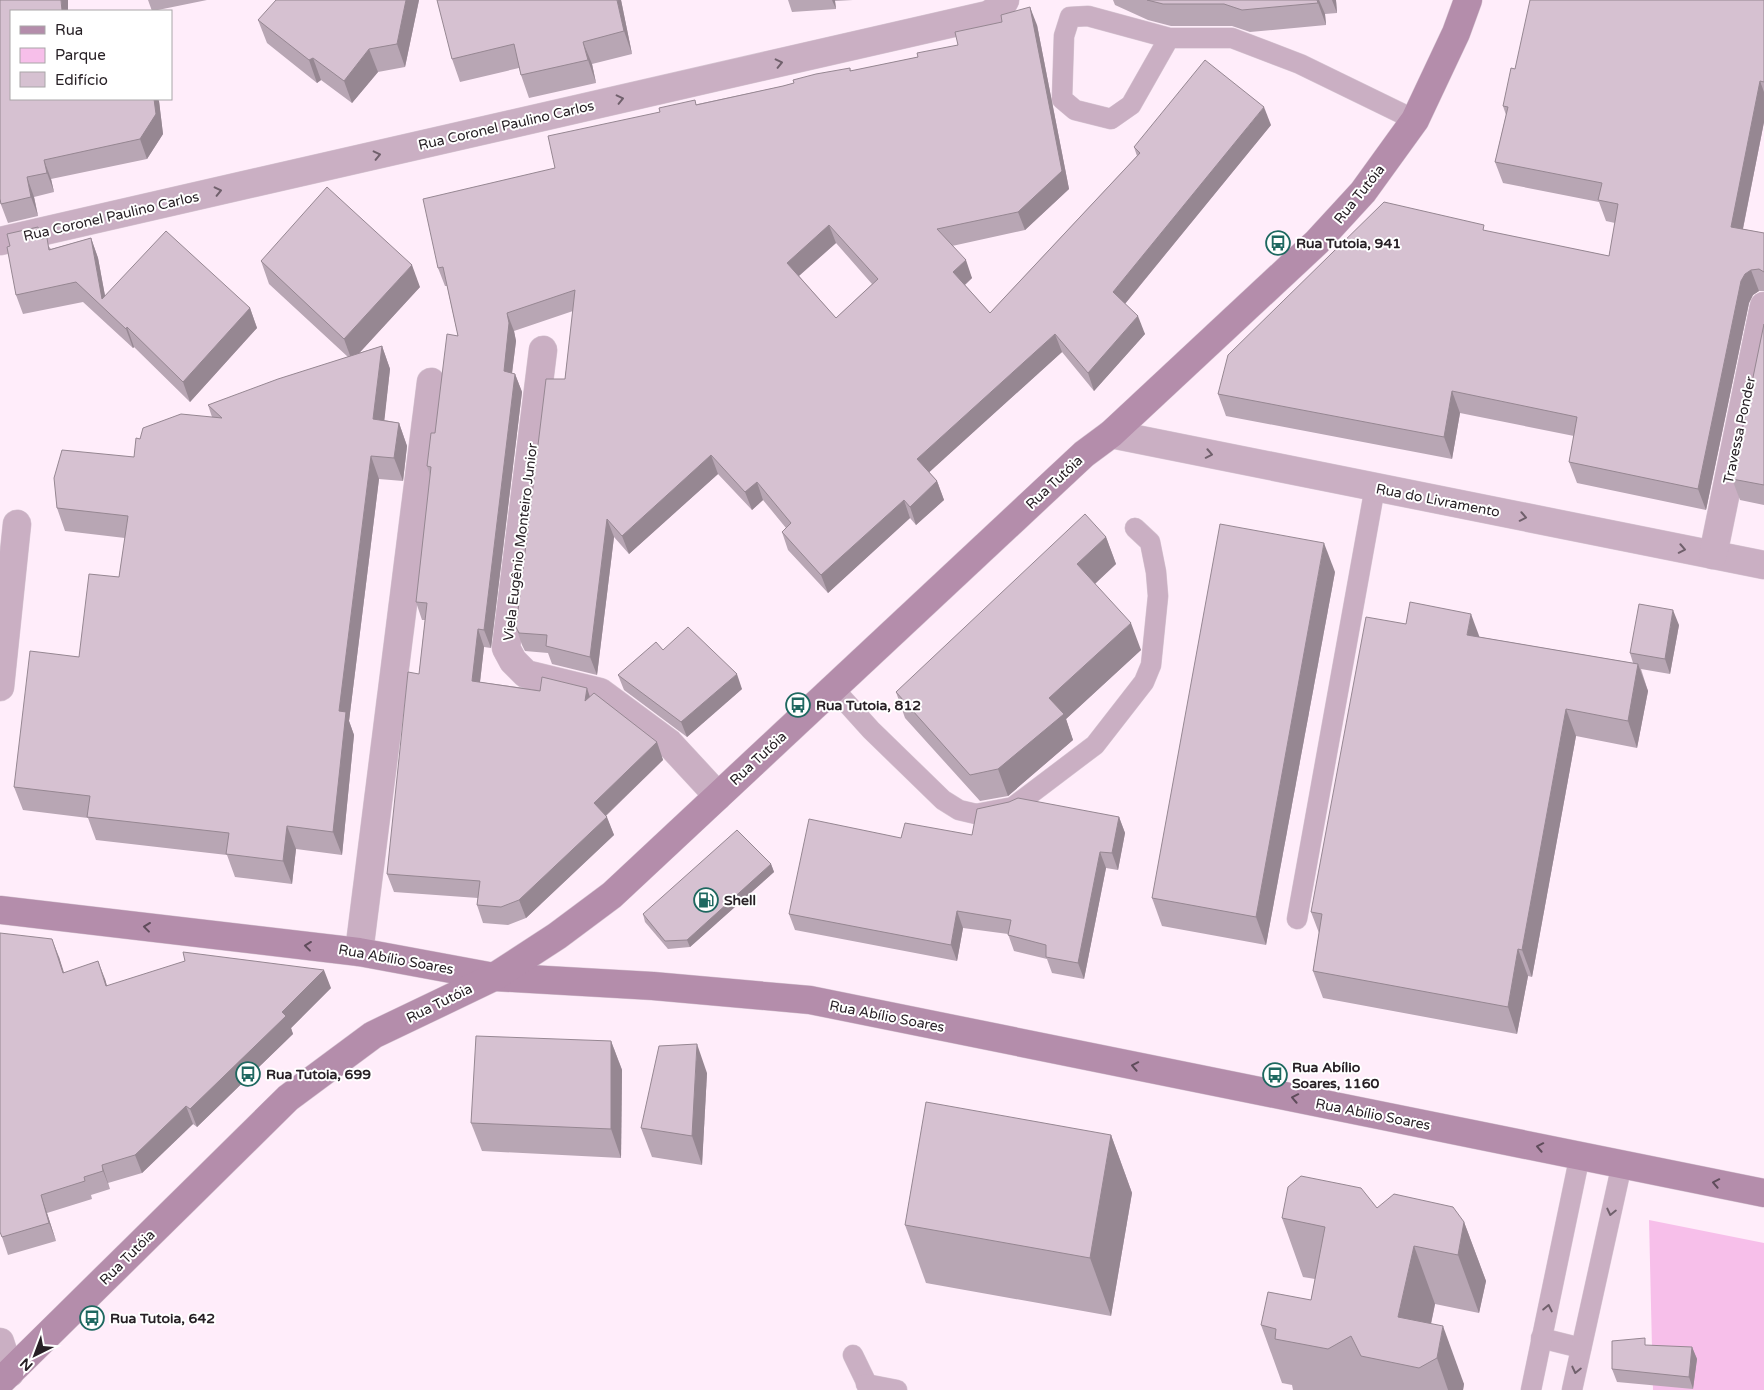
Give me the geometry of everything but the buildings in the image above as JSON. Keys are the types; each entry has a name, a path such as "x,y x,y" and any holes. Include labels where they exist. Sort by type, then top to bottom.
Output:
{"street":[{"name":"Rua Coronel Paulino Carlos","path":"0,241 988,15 1001,7 1006,0"},
{"name":"Rua Tutóia","path":"5,1378 288,1098 373,1035 494,976 556,936 612,895 1084,454 1111,434 1317,242 1363,192 1415,120 1456,33 1468,0"},
{"name":"Travessa Ponder","path":"1713,555 1764,306"},
{"name":"Viela Eugênio Monteiro Junior","path":"543,350 506,648 513,661 526,674 600,692 669,742 718,796"},
{"path":"359,952 432,382"},
{"name":"Rua do Livramento","path":"1111,434 1764,566"},
{"path":"0,687 17,524"},
{"name":"Rua Abílio Soares","path":"0,910 359,952 494,976 652,986 810,1000 1764,1193"},
{"path":"0,1342 5,1378"}],"lane":[{"path":"1169,38 1131,105 1111,119 1076,110 1062,99 1064,36 1070,17 1088,16 1169,38 1232,38 1300,64 1415,120"},
{"path":"1297,919 1376,487"},
{"path":"834,689 871,730 943,800 959,810 976,814 1013,807 1096,745 1144,682 1151,665 1158,596 1156,572 1150,542 1135,528"},
{"path":"1531,1390 1580,1155"},
{"path":"1572,1390 1622,1164"},
{"path":"1541,1338 1581,1348"},
{"path":"854,1355 868,1387 897,1390"}],"green space":[{"path":"1649,1220 1764,1243 1764,1390 1653,1390"}],"place":[{"name":"Rua Tutoia, 941","path":"1278,243"},
{"name":"Rua Tutoia, 812","path":"798,705"},
{"name":"Shell","path":"706,900"},
{"name":"Rua Tutoia, 699","path":"248,1074"},
{"name":"Rua Abílio Soares, 1160","path":"1275,1075"},
{"name":"Rua Tutoia, 642","path":"92,1318"}]}
